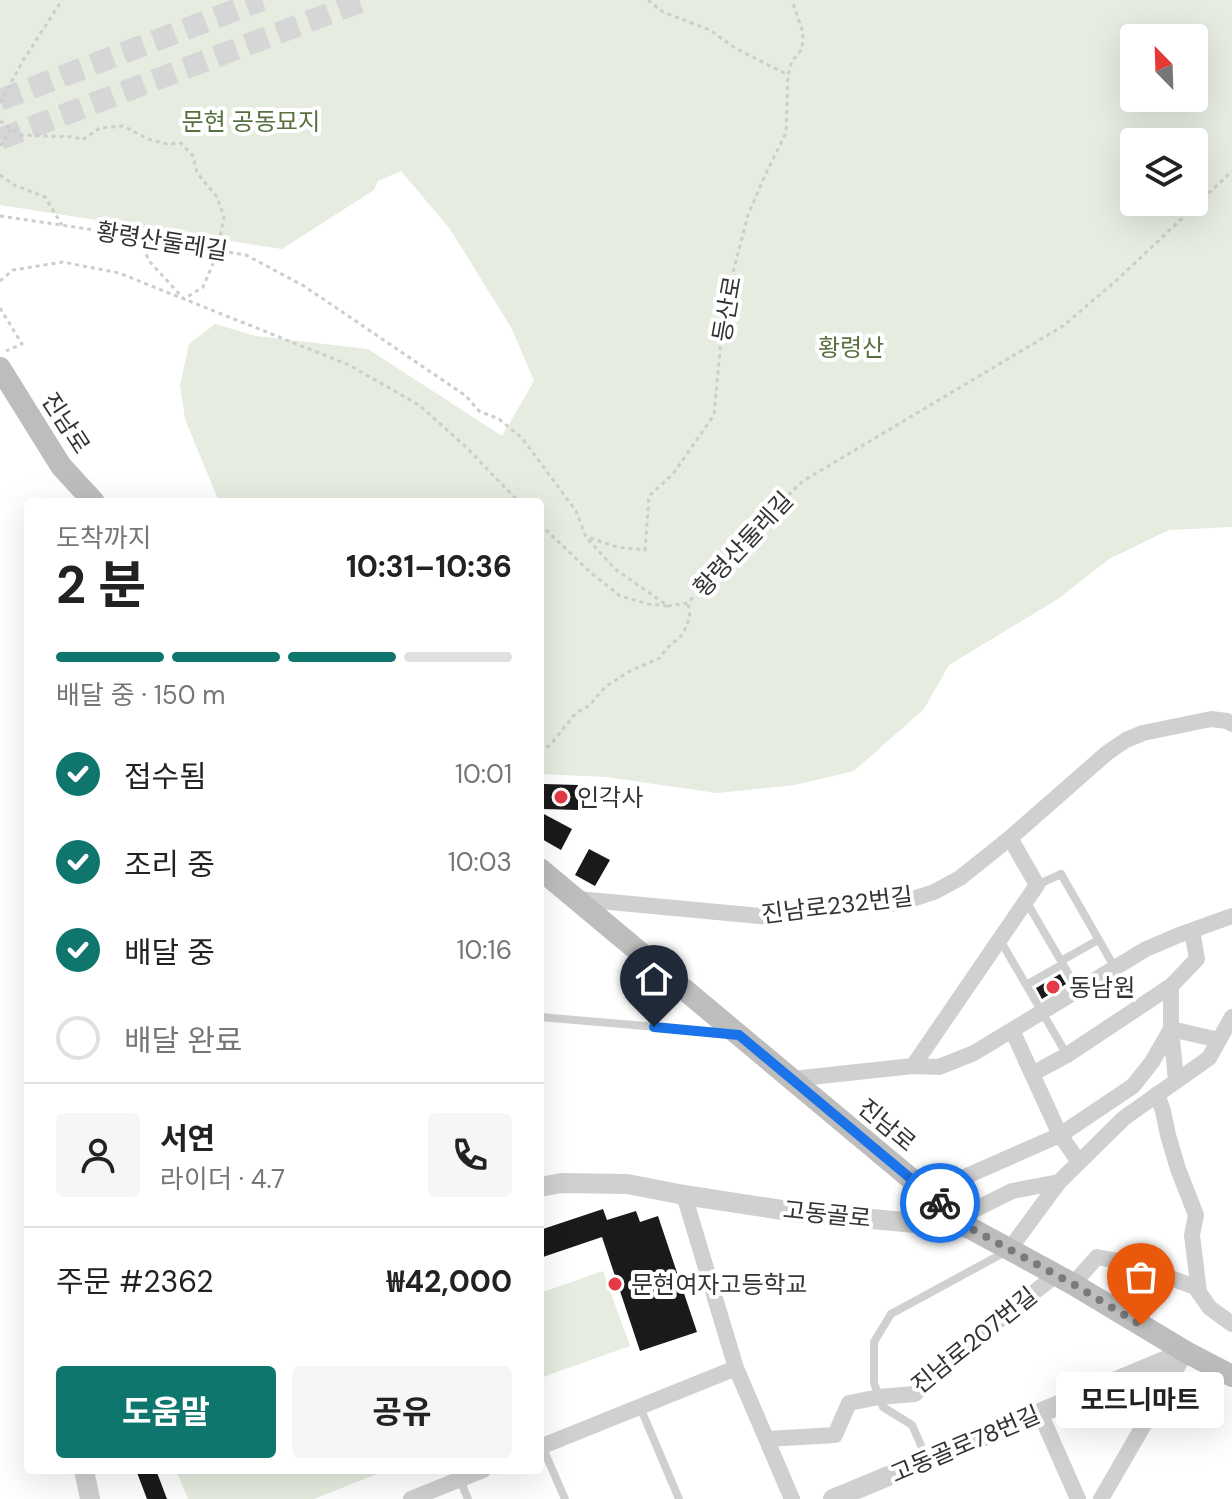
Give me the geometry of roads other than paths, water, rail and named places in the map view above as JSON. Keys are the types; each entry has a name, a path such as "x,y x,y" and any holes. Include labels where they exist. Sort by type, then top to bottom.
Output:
{"main road":[{"name":"진남로","path":"0,368 61,466 90,498"},
{"name":"진남로","path":"544,872 964,1223 1186,1352 1231,1374"}],"street":[{"name":"진남로232번길","path":"578,899 771,917 809,908 900,903 934,892 960,878 1126,740 1143,733 1211,719 1232,724"},
{"path":"913,1066 1037,885 1010,838"},
{"path":"792,1079 913,1066 939,1067 957,1061 1146,949 1232,916"},
{"path":"1032,1074 1067,1055 1171,986 1197,959 1192,931"},
{"path":"1171,986 1176,1080"},
{"path":"1009,1250 1059,1182 1124,1118 1209,1058 1232,1017"},
{"path":"1171,1029 1219,1040"},
{"path":"928,1193 1060,1135 1133,1086 1152,1062 1171,1029"},
{"path":"1012,1030 1060,1135 1079,1162"},
{"path":"1157,1094 1178,1169 1196,1215 1192,1235 1199,1292 1210,1308 1232,1324"},
{"path":"964,1223 1012,1191 1059,1182"},
{"name":"고동골로","path":"544,1186 561,1183 627,1184 795,1212 964,1223"},
{"path":"684,1195 736,1368 792,1499"},
{"name":"진남로207번길","path":"767,1439 835,1435 849,1403 915,1394 970,1343 1097,1257 1133,1264 1195,1287 1199,1292"},
{"path":"1101,1499 1186,1352"},
{"name":"고동골로78번길","path":"833,1499 1186,1352"},
{"path":"544,1446 736,1368"},
{"path":"1040,1413 1078,1499"},
{"path":"85,1474 90,1499"},
{"path":"411,1499 473,1474"}],"lane":[{"path":"1037,885 1061,874 1115,968"},
{"path":"1026,901 1078,990"},
{"path":"999,940 1067,1055"},
{"path":"1026,985 1098,940"},
{"path":"544,1017 739,1035"},
{"path":"927,1460 912,1425 883,1407 874,1383 874,1342 891,1314 1009,1250"},
{"path":"640,1407 679,1499"},
{"path":"544,1454 565,1499"},
{"path":"460,1479 468,1499"}],"tunnel":[{"path":"0,100 262,0"},
{"path":"0,139 365,0"}],"place":[{"name":"인각사","path":"561,797"},
{"name":"동남원","path":"1053,987"},
{"name":"문현여자고등학교","path":"615,1284"},
{"name":"모드니마트","path":"1141,1325"}],"park label":[{"name":"문현 공동묘지","path":"251,121"},
{"name":"황령산","path":"851,347"}]}
